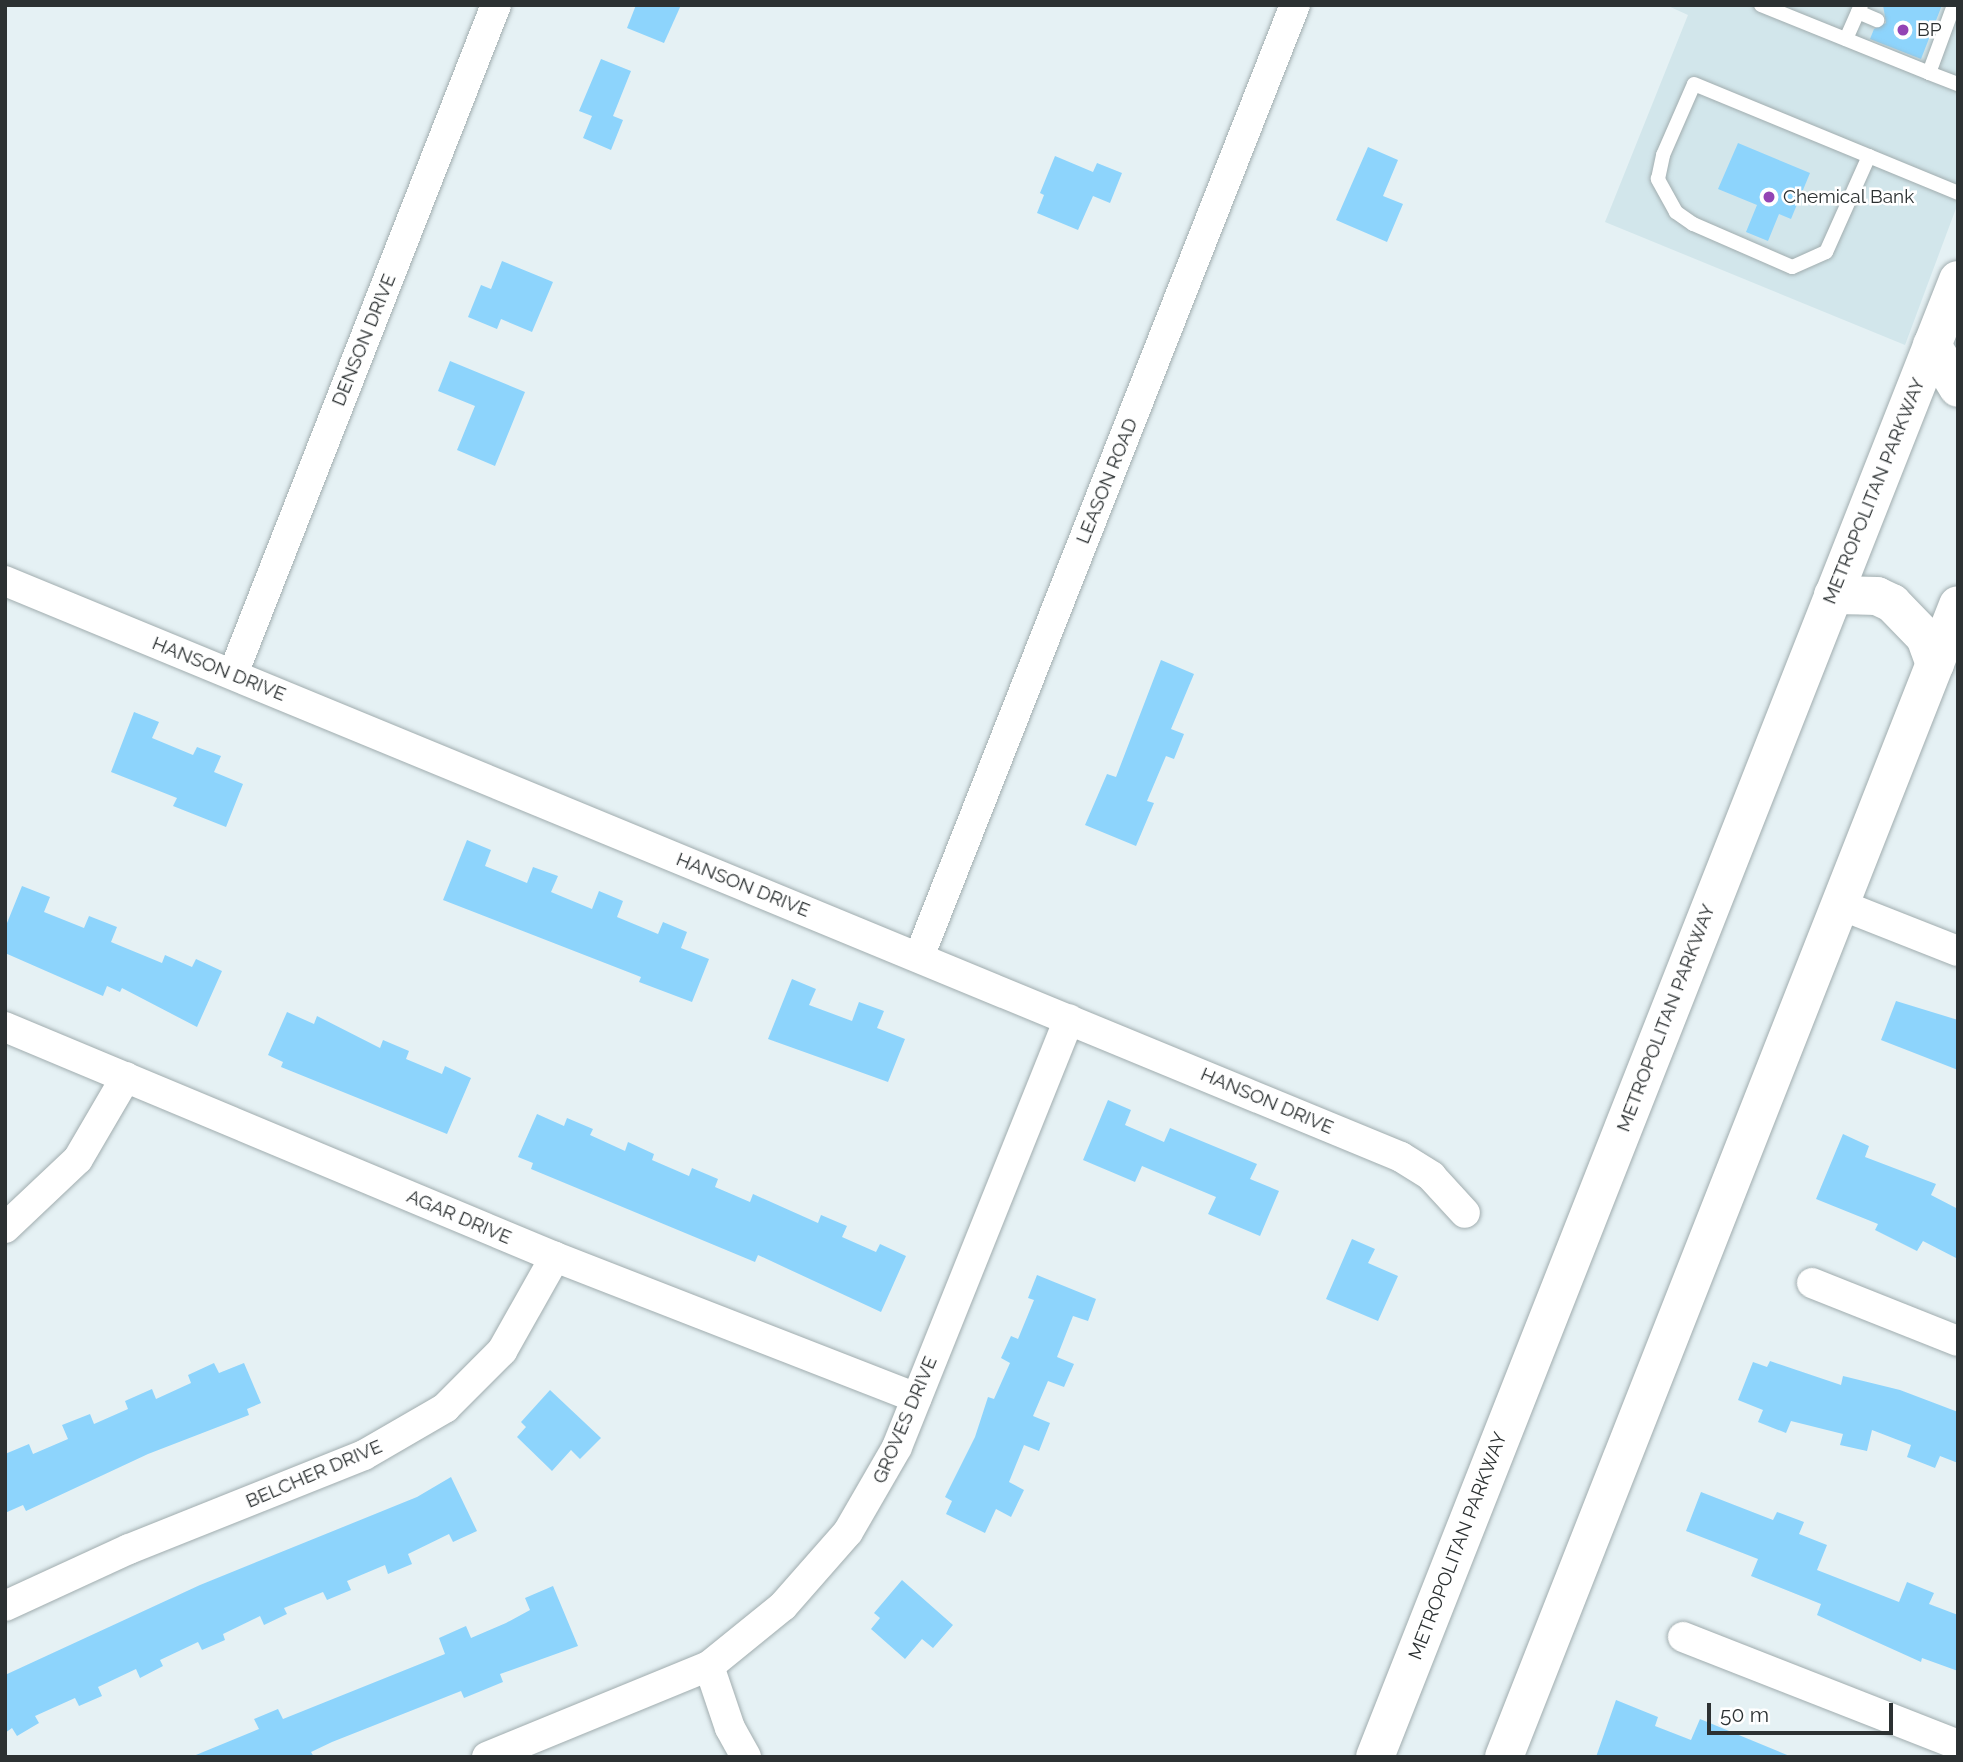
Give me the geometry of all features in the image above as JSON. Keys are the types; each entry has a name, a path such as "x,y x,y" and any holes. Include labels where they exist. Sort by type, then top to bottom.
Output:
{"main road":[{"name":"METROPOLITAN PARKWAY","path":"1375,1757 1958,280"},
{"path":"1932,345 1958,387"},
{"path":"1833,595 1877,596 1892,603 1925,637 1935,664"},
{"path":"1504,1757 1958,606"}],"street":[{"name":"DENSON DRIVE","path":"233,674 496,5"},
{"name":"LEASON ROAD","path":"919,957 1295,5"},
{"name":"HANSON DRIVE","path":"5,581 1401,1157 1431,1176 1465,1213"},
{"path":"1840,905 1958,951"},
{"name":"GROVES DRIVE","path":"487,1757 709,1666 783,1606 848,1532 885,1472 1069,1019"},
{"name":"AGAR DRIVE","path":"5,1027 555,1257 916,1398"},
{"path":"5,1228 78,1159 126,1077"},
{"name":"BELCHER DRIVE","path":"5,1606 129,1549 364,1455 445,1408 502,1351 555,1257"},
{"path":"1812,1283 1958,1341"},
{"path":"1684,1637 1958,1745"},
{"path":"709,1666 730,1728 746,1757"}],"lane":[{"path":"1760,5 1958,84"},
{"path":"1929,73 1934,42 1954,5"},
{"path":"1846,39 1859,9 1877,20"},
{"path":"1869,156 1826,252 1792,267 1693,223 1676,212 1658,178 1663,155 1694,84 1869,156 1958,193"}],"shaded area":[{"path":"1666,5 1958,5 1958,203 1905,345 1605,222 1688,15"}],"building":[{"path":"636,5 681,5 664,43 627,28"},
{"name":"BP","path":"1883,5 1942,5 1921,59 1870,39 1874,29 1886,23"},
{"path":"601,59 631,71 613,116 623,120 611,150 583,138 592,116 579,111"},
{"name":"Chemical Bank","path":"1738,143 1810,173 1791,219 1779,214 1768,241 1746,232 1757,205 1718,189"},
{"path":"1368,147 1398,160 1383,196 1403,204 1387,242 1336,220"},
{"path":"1055,156 1093,172 1097,163 1122,173 1110,203 1093,196 1078,230 1037,213 1044,195 1040,193"},
{"path":"502,261 553,282 532,332 501,319 497,329 468,317 481,285 491,289"},
{"path":"450,361 525,392 495,466 457,450 475,406 438,391"},
{"path":"1161,660 1194,674 1171,729 1184,734 1174,759 1166,756 1147,801 1154,803 1136,846 1085,825 1107,774 1116,777"},
{"path":"134,712 159,722 152,738 193,755 197,747 221,756 214,772 243,784 226,827 173,806 177,798 111,772"},
{"path":"467,840 491,850 485,866 527,883 533,867 558,876 551,892 592,909 599,891 623,901 617,917 658,934 663,922 687,932 681,948 709,959 692,1002 639,982 641,977 443,900"},
{"path":"22,886 50,897 44,912 84,928 89,916 117,927 111,942 162,963 165,955 192,967 196,959 222,971 197,1027 122,988 120,992 107,986 103,996 5,953 5,928"},
{"path":"792,979 816,989 809,1005 852,1021 859,1002 884,1011 877,1028 905,1039 888,1082 768,1039"},
{"path":"1896,1001 1958,1020 1958,1070 1881,1040"},
{"path":"287,1012 314,1024 317,1016 380,1048 383,1040 409,1051 406,1059 442,1074 445,1066 471,1078 447,1134 281,1067 283,1062 268,1055"},
{"path":"1108,1100 1131,1110 1125,1125 1164,1142 1170,1128 1257,1164 1250,1179 1279,1191 1260,1236 1208,1214 1216,1197 1142,1166 1135,1182 1083,1160"},
{"path":"537,1114 564,1126 567,1118 593,1129 590,1135 625,1151 628,1142 654,1154 652,1160 689,1176 692,1168 718,1179 715,1187 750,1202 753,1194 818,1223 821,1215 847,1226 842,1237 876,1252 880,1244 906,1256 881,1312 758,1255 755,1262 531,1169 533,1163 518,1157"},
{"path":"1843,1134 1869,1146 1865,1157 1936,1184 1931,1195 1958,1209 1958,1259 1923,1241 1917,1251 1875,1230 1878,1224 1816,1199"},
{"path":"1352,1239 1375,1249 1368,1263 1398,1276 1378,1321 1326,1299"},
{"path":"1037,1275 1096,1299 1088,1321 1073,1316 1057,1357 1074,1364 1064,1387 1048,1381 1033,1416 1050,1423 1039,1451 1024,1445 1009,1482 1024,1490 1011,1517 996,1509 985,1533 946,1514 952,1501 945,1497 975,1437 988,1397 994,1399 1010,1363 1001,1358 1011,1336 1018,1339 1034,1300 1028,1298"},
{"path":"1770,1361 1841,1385 1843,1376 1900,1390 1958,1412 1958,1463 1940,1456 1935,1468 1907,1457 1911,1445 1872,1430 1867,1451 1840,1445 1843,1434 1791,1421 1786,1433 1758,1422 1763,1410 1738,1400 1753,1362 1767,1367"},
{"path":"214,1363 219,1373 244,1363 261,1403 247,1409 249,1415 148,1454 26,1511 23,1505 5,1513 5,1454 29,1444 33,1454 68,1439 62,1425 90,1414 94,1424 128,1409 125,1401 152,1389 156,1399 191,1383 188,1375"},
{"path":"550,1390 601,1438 580,1459 571,1450 552,1471 517,1437 526,1427 521,1422"},
{"path":"451,1477 477,1531 453,1542 449,1534 408,1554 412,1564 388,1574 385,1565 347,1581 351,1590 327,1600 323,1592 284,1608 287,1614 264,1625 260,1616 223,1634 225,1640 202,1650 198,1642 160,1660 163,1666 140,1678 136,1669 98,1687 102,1696 79,1706 75,1698 35,1716 39,1723 17,1736 12,1728 5,1733 5,1675 200,1585 417,1497"},
{"path":"1701,1492 1773,1520 1777,1512 1804,1522 1799,1534 1827,1545 1817,1570 1899,1602 1907,1582 1934,1593 1929,1604 1958,1615 1958,1671 1922,1658 1921,1662 1817,1615 1821,1604 1751,1576 1758,1559 1686,1531"},
{"path":"902,1580 953,1625 933,1648 922,1639 905,1659 871,1629 880,1618 874,1613"},
{"path":"553,1586 578,1646 500,1674 503,1682 464,1698 461,1691 332,1742 311,1752 314,1757 191,1757 259,1729 254,1719 278,1709 283,1719 445,1654 439,1638 466,1626 471,1638 506,1623 530,1610 525,1598"},
{"path":"1616,1700 1658,1717 1655,1726 1691,1740 1700,1719 1792,1757 1596,1757"}],"place":[{"name":"BP","path":"1903,30"},
{"name":"Chemical Bank","path":"1769,197"}]}
